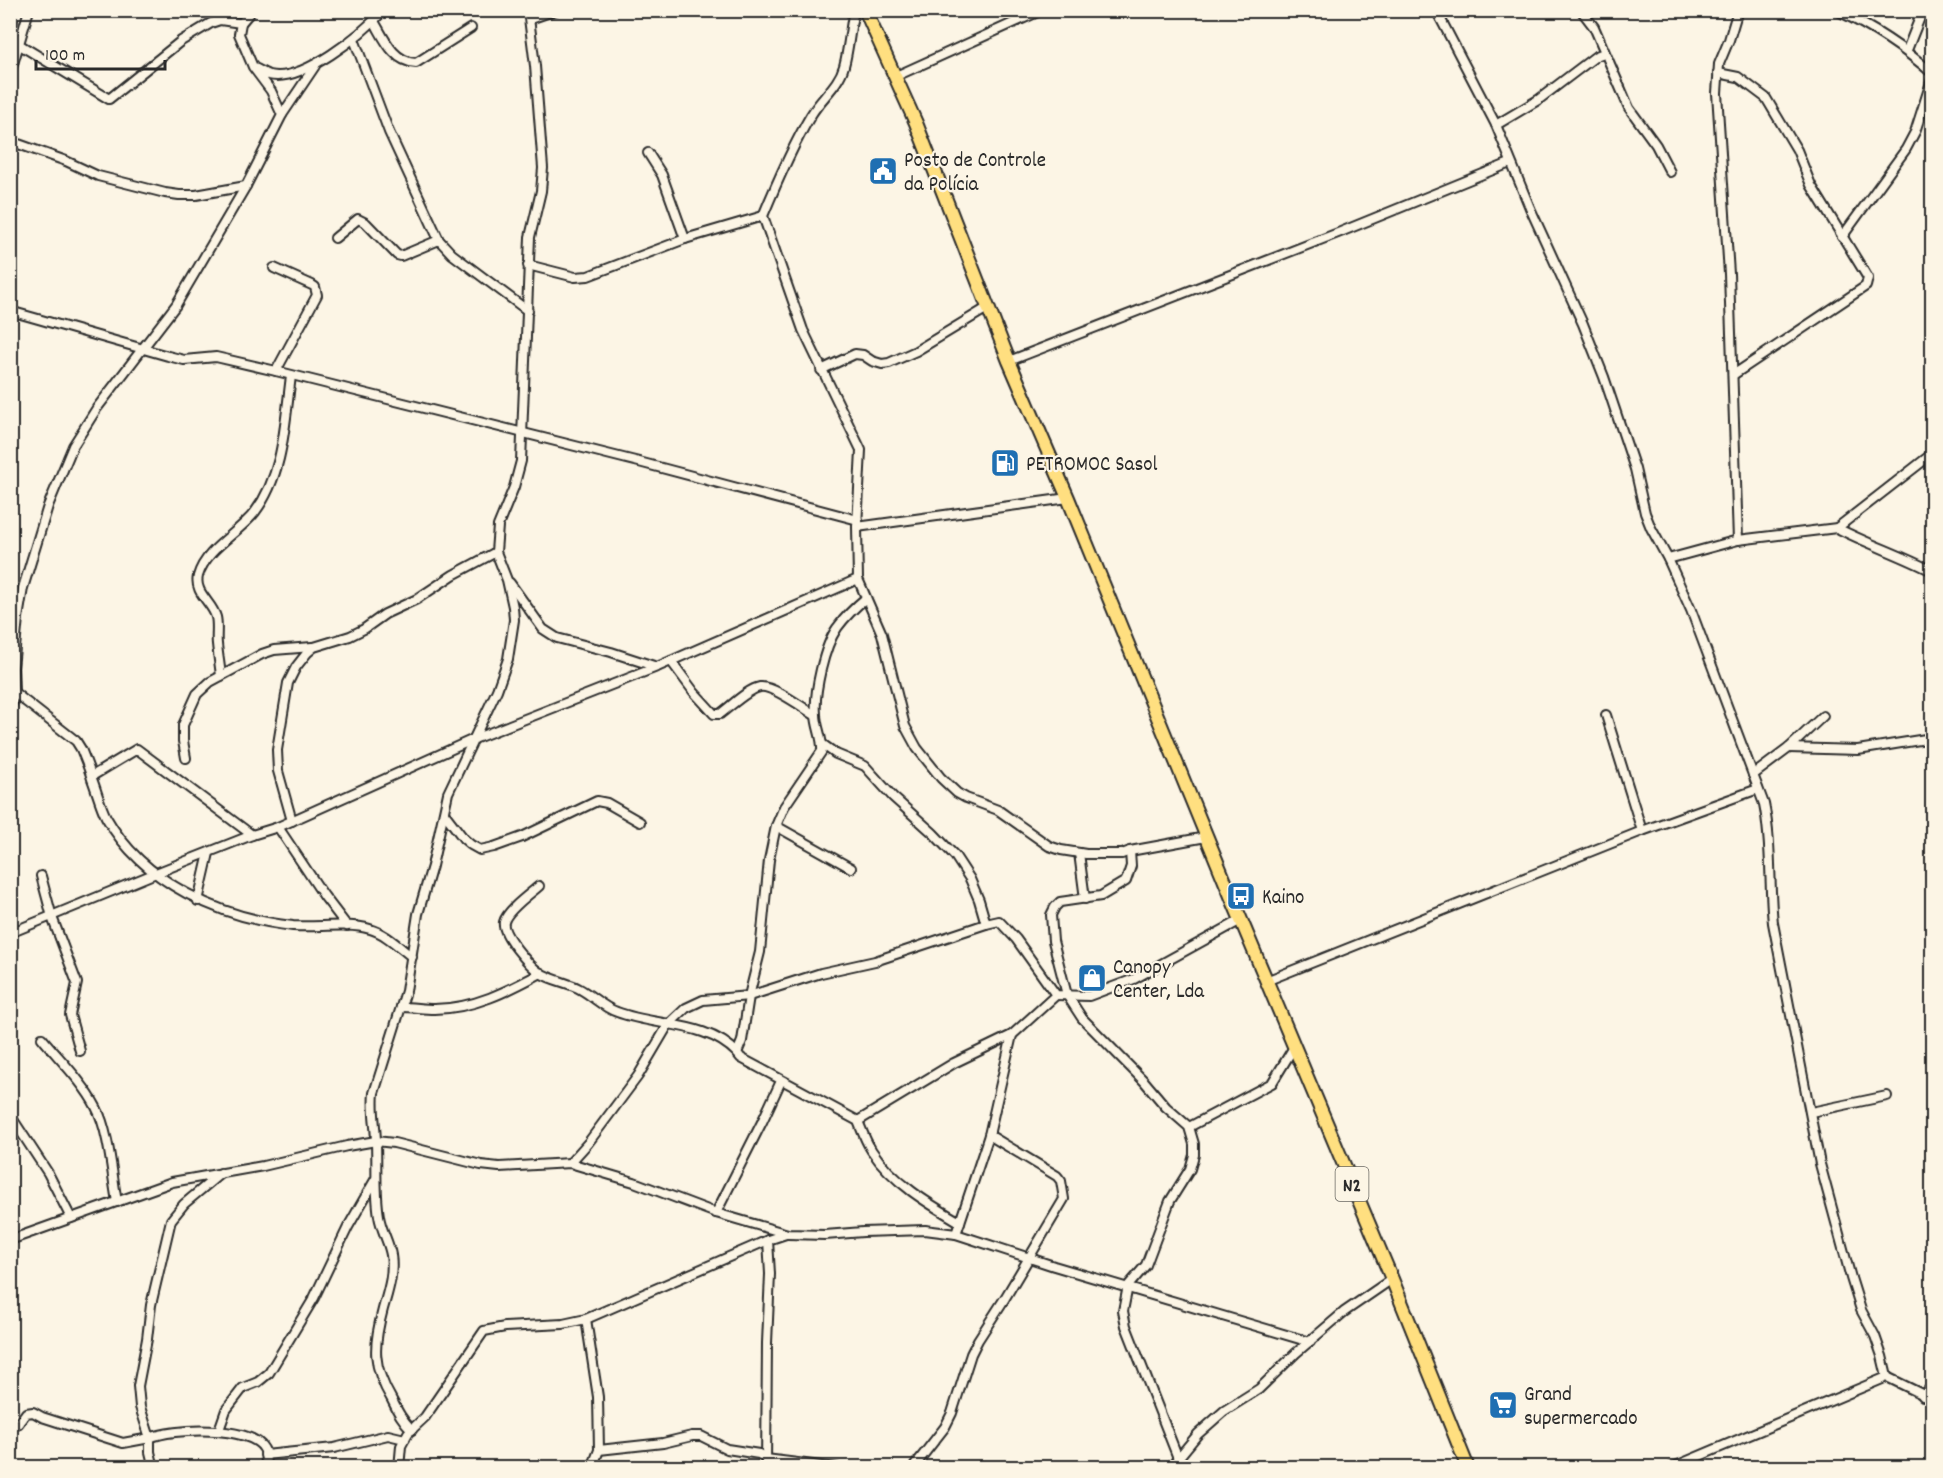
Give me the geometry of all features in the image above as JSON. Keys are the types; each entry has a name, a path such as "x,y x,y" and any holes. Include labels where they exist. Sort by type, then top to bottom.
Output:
{"main road":[{"name":"N2","path":"865,10 944,191 987,308 1068,498 1468,1467"}],"street":[{"path":"10,74 29,10"},
{"path":"252,10 241,23 239,34 253,67 272,91 282,116"},
{"path":"253,67 273,76 315,66 354,39 384,10"},
{"path":"412,1430 399,1416 383,1387 377,1369 376,1334 391,1282 392,1266 391,1254 382,1233 375,1180 374,1094 406,992 418,914 432,866 448,793 508,659 514,620 513,607 507,580 496,552 498,526 514,487 521,461 530,237 541,191 543,168 529,15 556,10"},
{"path":"854,10 844,66 837,82 810,117 782,170 763,216 803,330 861,450 858,579 882,634 905,726 917,748 941,778 966,798 998,810 1049,846 1079,853 1122,854 1206,837"},
{"path":"894,77 1042,10"},
{"path":"1436,10 1496,125 1510,163 1583,324 1604,377 1635,469 1645,513 1691,610 1764,804 1769,834 1773,923 1820,1164 1851,1278 1862,1310 1875,1336 1887,1377 1932,1399"},
{"path":"1581,10 1594,27 1629,108 1656,145 1670,171"},
{"path":"1738,10 1719,64 1717,93 1729,274 1738,540"},
{"path":"1836,10 1907,50 1932,73"},
{"path":"1907,50 1923,10"},
{"path":"20,45 109,99 141,75 172,47 211,22 220,20 241,23"},
{"path":"374,21 393,51 409,62 416,63 471,28"},
{"path":"354,39 389,132 439,240 452,254 528,310"},
{"path":"1496,125 1538,100 1596,56 1604,53"},
{"path":"10,713 18,618 23,588 48,506 73,446 97,408 176,305 246,186 282,116 315,66"},
{"path":"1718,73 1738,77 1766,98 1797,150 1811,185 1868,278 1866,286 1733,375"},
{"path":"1842,237 1906,149 1915,132 1932,79"},
{"path":"10,141 66,161 98,176 165,193 195,195 246,186"},
{"path":"648,153 662,175 685,239"},
{"path":"1009,361 1338,233 1510,163"},
{"path":"528,265 575,277 588,276 685,239 763,216"},
{"path":"335,238 358,219 366,223 397,255 401,256 439,240"},
{"path":"274,268 312,285 315,287 316,295 276,371"},
{"path":"821,370 859,354 882,364 889,363 916,351 987,308"},
{"path":"10,311 184,360 216,357 276,371 523,434 858,524 1068,498"},
{"path":"221,676 216,617 201,594 197,578 203,563 255,512 266,494 276,470 283,442 291,376"},
{"path":"1668,559 1738,540 1837,528 1932,454"},
{"path":"1837,528 1877,548 1932,569"},
{"path":"186,758 183,725 197,694 210,682 268,652 314,647 350,636 496,552"},
{"path":"10,933 252,835 278,827 474,739 657,667 858,579"},
{"path":"507,580 549,634 657,667"},
{"path":"737,1053 742,1041 749,996 760,952 769,860 776,826 783,807 822,751 815,715 821,675 831,638 837,627 866,598"},
{"path":"292,820 278,771 277,750 288,683 296,667 314,647"},
{"path":"671,661 714,714 720,714 752,690 761,687 771,688 815,715"},
{"path":"12,691 76,741 92,776 98,799 112,827 140,860 198,901 229,913 265,922 294,926 347,926 370,929 412,957"},
{"path":"1606,715 1642,831"},
{"path":"1753,775 1789,748 1823,716"},
{"path":"1789,748 1858,750 1932,738"},
{"path":"822,744 836,754 865,766 892,797 955,856 970,879 986,924"},
{"path":"92,776 137,749 252,835"},
{"path":"1266,981 1642,831 1758,789"},
{"path":"444,813 464,839 471,846 480,850 522,837 597,801 607,803 640,822"},
{"path":"776,826 851,868"},
{"path":"278,827 347,926"},
{"path":"1130,851 1131,866 1126,881 1101,896 1060,902 1054,907 1051,915 1053,941 1067,995 1082,1018 1144,1081 1166,1107 1189,1127 1194,1144 1190,1169 1170,1201 1146,1265 1128,1286 1123,1311 1123,1318 1178,1458"},
{"path":"198,901 209,853"},
{"path":"1079,853 1085,899"},
{"path":"41,876 52,917 77,983 70,1015 80,1051"},
{"path":"539,886 512,911 504,923 505,933 531,966 541,973 578,988 602,1005 617,1012 705,1033 722,1041 741,1058 858,1121 866,1141 882,1165 937,1209 960,1222"},
{"path":"858,1121 954,1063 1012,1035 1056,995 1089,996 1134,979 1241,920"},
{"path":"570,1163 588,1143 638,1076 668,1025 686,1008 703,1000 749,996 821,973 875,961 999,921 1016,939 1056,995"},
{"path":"401,1007 436,1009 466,1005 506,993 541,973"},
{"path":"956,1234 989,1135 1012,1035"},
{"path":"42,1038 83,1087 97,1108 104,1130 117,1202"},
{"path":"1189,1127 1272,1083 1294,1047"},
{"path":"716,1213 781,1081"},
{"path":"1811,1112 1887,1096"},
{"path":"10,1115 48,1173 71,1218"},
{"path":"913,1467 945,1427 975,1347 1064,1199 1061,1181 1057,1176 989,1135"},
{"path":"10,1240 172,1182 263,1166 376,1141 394,1143 481,1165 499,1167 570,1163 634,1182 716,1213 788,1234 825,1235 925,1230 956,1234 1310,1342"},
{"path":"154,1467 150,1452 150,1438 140,1407 138,1386 151,1305 171,1220 184,1203 222,1173"},
{"path":"219,1430 226,1410 243,1388 258,1382 269,1372 314,1299 348,1227 375,1180"},
{"path":"399,1467 401,1446 405,1439 425,1418 484,1331 505,1327 563,1324 586,1319 768,1240 788,1234"},
{"path":"766,1463 766,1343 770,1274 768,1240"},
{"path":"1170,1467 1198,1434 1224,1411 1259,1389 1344,1312 1392,1279"},
{"path":"586,1319 598,1397 599,1450 592,1467"},
{"path":"1671,1467 1887,1377"},
{"path":"1923,1396 1932,1386"},
{"path":"10,1424 18,1424 26,1413 33,1412 73,1428 123,1443 172,1432 219,1430 245,1436 259,1443 264,1449 266,1467"},
{"path":"265,1455 334,1448 388,1436 405,1439"},
{"path":"599,1450 701,1436 726,1449 759,1454 766,1463 837,1467"}],"place":[{"name":"Posto de Controle da Polícia","path":"883,171"},
{"name":"PETROMOC Sasol","path":"1005,463"},
{"name":"Kaino","path":"1241,896"},
{"name":"Canopy Center, Lda","path":"1092,978"},
{"name":"Grand supermercado","path":"1503,1405"}]}
